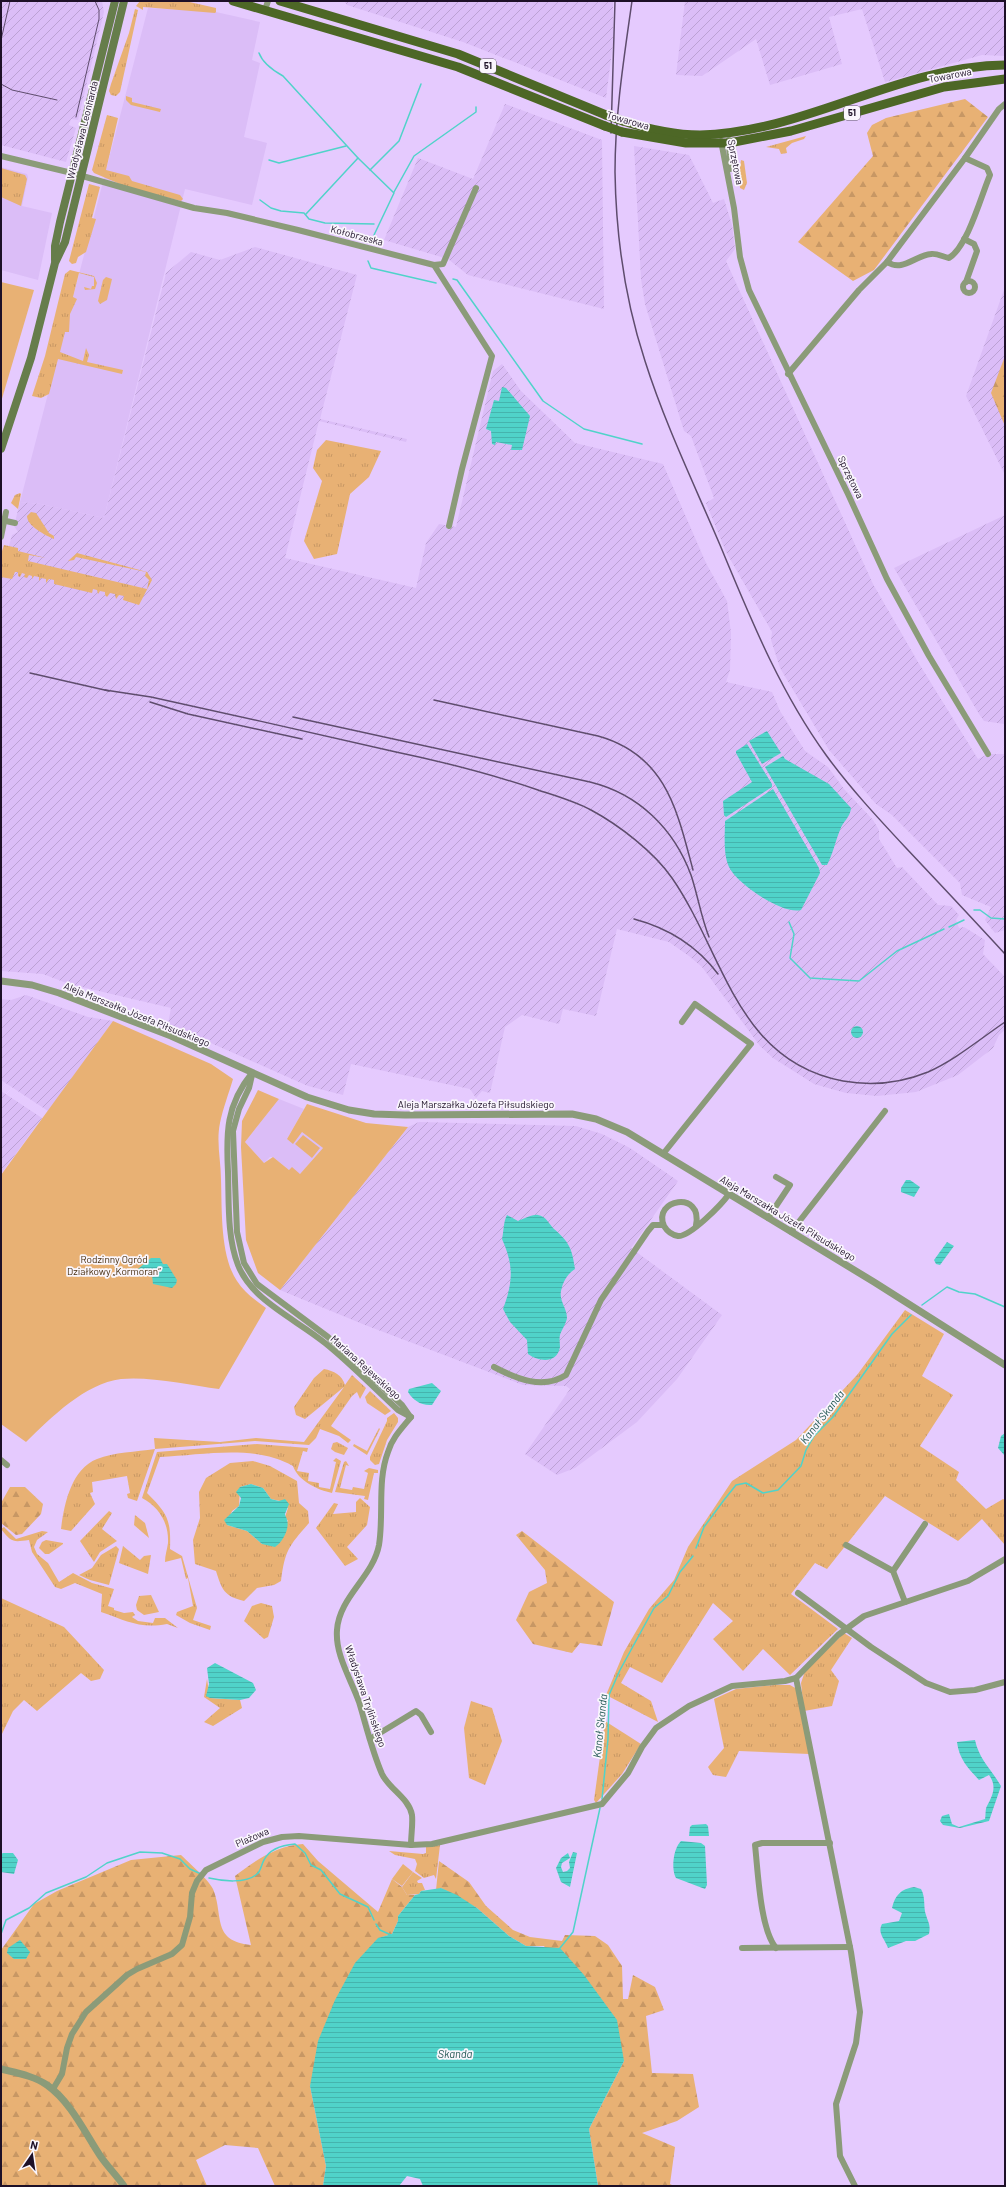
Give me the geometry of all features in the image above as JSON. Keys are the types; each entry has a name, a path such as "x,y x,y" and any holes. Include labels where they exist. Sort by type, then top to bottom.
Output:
{"main road":[{"name":"Władysława Leonharda","path":"55,263 55,246 115,1"},
{"name":"Władysława Leonharda","path":"1,449 32,358 55,263 65,242 124,1"},
{"name":"Towarowa","path":"233,1 452,64 622,132 674,141 725,143 791,131 936,88 968,82 1005,79"},
{"name":"Towarowa","path":"284,2 443,49 606,115 669,133 724,134 785,120 927,76 974,66 1005,65"},
{"path":"519,91 527,89 527,82"},
{"name":"Władysława Leonharda","path":"1,432 13,411"}],"street":[{"path":"265,10 268,1"},
{"path":"788,374 859,290 886,262 965,158 998,109 1005,104"},
{"name":"Sprzętowa","path":"724,134 740,257 749,290 788,374 848,494 887,580 929,656 988,754"},
{"name":"Kołobrzeska","path":"1,156 72,173 194,208 227,213 298,230 434,266"},
{"path":"886,262 894,266 900,266 929,254 949,258 954,254 964,239 990,175 990,171 987,168 965,158"},
{"path":"449,526 462,469 492,356 434,266 443,264 476,188"},
{"path":"964,239 974,244 977,251 966,282"},
{"path":"1,537 6,521 3,510"},
{"path":"6,521 15,523"},
{"name":"Aleja Marszałka Józefa Piłsudskiego","path":"1,981 32,985 59,993 171,1036 307,1097 333,1106 374,1114 554,1114 584,1116 627,1132 922,1312 1005,1366"},
{"path":"663,1154 751,1044 695,1004 682,1022"},
{"name":"Mariana Rejewskiego","path":"252,1073 243,1085 232,1108 226,1135 231,1238 238,1266 257,1293 324,1342 398,1410 411,1417"},
{"path":"791,1232 885,1111"},
{"path":"768,1218 790,1185 776,1177"},
{"path":"696,1225 696,1214 694,1209 684,1202 674,1203 665,1209 662,1219 667,1231 678,1236 687,1234 696,1225 718,1209 729,1194"},
{"path":"696,1214 708,1216"},
{"path":"494,1367 526,1381 556,1381 566,1375 601,1300 648,1232 653,1226 664,1224"},
{"name":"Władysława Trylińskiego","path":"410,1845 412,1821 410,1809 385,1780 358,1700 341,1658 337,1630 345,1604 370,1568 377,1552 383,1467 388,1451 395,1437 411,1417"},
{"path":"1,1460 7,1465"},
{"path":"892,1571 925,1524"},
{"path":"846,1545 892,1571 905,1602"},
{"path":"856,2186 840,2156 836,2104 856,2043 860,2012 850,1947 796,1678 847,1628 864,1616 968,1581 1005,1559"},
{"path":"798,1593 906,1671 926,1683 942,1690 950,1692 975,1690 1005,1682"},
{"name":"Plażowa","path":"53,2090 62,2074 67,2048 72,2034 86,2012 127,1975 137,1969 172,1954 182,1946 190,1916 192,1893 197,1880 206,1870 263,1842 282,1837 310,1836 410,1845 432,1844 494,1828 590,1808 602,1804 628,1773 642,1747 656,1728 689,1706 732,1686 796,1678"},
{"path":"370,1739 416,1711 421,1715 431,1732"},
{"path":"776,1948 770,1941 763,1912 755,1845 762,1843 830,1844"},
{"path":"742,1948 850,1947"},
{"path":"1,2070 32,2078 53,2090 71,2111 103,2160 124,2186"}],"shaded area":[{"path":"1,1 102,1 104,12 78,120 71,119 69,125 76,128 66,162 1,145"},
{"path":"344,1 613,1 613,43 606,98 463,42 347,5"},
{"path":"685,1 1005,1 1005,56 982,55 885,82 862,9 829,17 842,64 770,85 756,39 702,76 676,75"},
{"path":"148,8 216,12 260,22 252,60 260,63 244,137 267,143 252,205 185,189 104,518 41,504 20,502"},
{"path":"505,104 602,140 604,309 468,275 448,259 384,240 418,158 473,179"},
{"path":"634,146 689,155 713,203 724,199 732,225 735,249 726,261 873,584 918,662 978,759 988,754 1005,754 1005,930 995,933 985,920 991,907 962,895 960,883 892,815 876,804 829,750 780,668 771,640 772,632 726,552 706,503 714,498 691,436 684,431 645,304 641,279"},
{"path":"1,167 27,174 28,177 22,206 52,213 38,280 1,270"},
{"path":"255,247 357,275 320,419 407,439 406,442 319,421 285,558 416,588 426,543 439,524 456,527 493,371 502,364 521,391 575,443 663,464 706,563 727,601 731,633 730,670 726,682 772,692 780,711 805,751 828,767 844,789 873,820 879,830 879,839 897,868 902,867 938,905 951,906 959,915 956,920 959,928 964,927 985,940 983,954 1005,977 1005,1030 999,1035 993,1048 958,1075 916,1092 877,1096 846,1093 814,1084 773,1058 760,1046 702,967 689,956 669,942 617,929 596,1016 563,1009 559,1024 522,1015 505,1027 490,1093 482,1091 476,1098 470,1089 351,1064 343,1095 308,1086 168,1024 171,1008 69,984 43,974 1,971 1,575 12,535 18,532 14,526 20,502 41,504 104,518 166,273 191,252 220,260"},
{"path":"1005,287 1005,475 966,396"},
{"path":"1005,515 1005,742 1004,724 984,721 979,714 894,568"},
{"path":"26,995 88,1017 113,1021 48,1111 1,1080 1,999 11,1000"},
{"path":"1,1091 42,1118 1,1174"},
{"path":"279,1099 304,1109 287,1139 302,1132 323,1148 300,1174 289,1170 273,1157 270,1157 264,1163 245,1142"},
{"path":"419,1122 576,1126 602,1134 630,1148 678,1181 631,1248 722,1315 677,1379 637,1422 575,1468 557,1475 525,1454 570,1389 566,1386 523,1385 365,1325 280,1290 408,1127"}],"green space":[{"path":"140,1 185,1 216,8 216,12 143,7 143,10 136,6"},
{"path":"135,9 138,10 120,92 116,96 111,95 109,91 129,33"},
{"path":"126,96 132,98 132,102 161,109 160,112 131,105 126,100"},
{"path":"965,99 988,117 874,270 853,281 798,242 873,156 867,133 872,125 886,118"},
{"path":"107,115 118,118 106,170 129,176 132,181 180,195 183,199 181,201 127,187 94,173 92,170"},
{"path":"806,136 804,139 792,143 786,148 787,153 781,154 779,149 766,147"},
{"path":"741,160 744,161 747,183 744,190 740,188 739,173"},
{"path":"1,168 25,175 27,179 21,206 1,197"},
{"path":"89,184 100,187 92,218 96,219 86,252 78,257 76,263 72,264 69,261"},
{"path":"70,270 94,276 97,283 95,289 85,290 84,287 91,289 92,286 94,286 94,277 79,273 73,297 77,299 70,314 69,332 65,332 60,352 83,361 86,348 89,355 87,362 123,370 122,374 58,359 49,394 41,398 32,396 45,356 65,274"},
{"path":"106,277 112,279 107,300 100,304 98,301 103,280"},
{"path":"1,282 34,290 1,402"},
{"path":"1005,356 1005,426 991,393"},
{"path":"326,440 381,451 369,477 350,494 337,554 314,559 304,541 322,481 313,468 317,450"},
{"path":"20,493 18,509 11,503 15,495"},
{"path":"31,512 36,513 49,533 54,536 54,539 33,527 27,516"},
{"path":"4,545 18,548 18,551 46,558 29,555 28,561 147,589 149,580 145,576 146,572 76,557 74,560 68,561 77,553 147,572 152,580 139,605 123,600 124,596 119,595 116,599 115,594 110,593 107,597 105,592 100,591 98,594 97,590 93,589 92,593 54,584 54,580 49,579 46,583 46,579 41,578 39,581 39,577 34,576 32,579 32,576 29,575 27,578 24,577 25,574 22,573 20,577 18,576 18,572 15,572 12,579 1,577 1,554"},
{"name":"Rodzinny Ogród Działkowy „Kormoran”","path":"113,1021 211,1064 233,1079 221,1117 218,1137 225,1246 231,1271 237,1281 246,1292 266,1308 219,1389 170,1381 132,1378 107,1382 94,1387 69,1403 26,1442 1,1424 1,1175"},
{"path":"258,1090 279,1099 245,1142 264,1163 273,1157 289,1170 292,1167 300,1174 323,1148 302,1132 293,1144 287,1139 307,1104 366,1123 408,1127 280,1290 258,1273 246,1240 241,1147 242,1121"},
{"path":"303,1135 320,1148 312,1158 295,1144"},
{"path":"905,1310 944,1334 922,1376 953,1395 920,1446 959,1472 956,1480 986,1509 1003,1499 1005,1500 1005,1545 982,1519 958,1541 885,1496 827,1569 815,1563 791,1594 838,1629 790,1675 763,1649 743,1671 713,1639 733,1621 713,1603 662,1683 630,1667 621,1683 651,1701 658,1722 606,1695 624,1652 649,1609 674,1580 688,1547 732,1481 796,1440 857,1375"},
{"path":"324,1369 337,1374 345,1385 352,1375 366,1388 360,1399 357,1392 352,1396 331,1426 351,1440 348,1443 339,1436 320,1429 316,1438 309,1445 255,1441 155,1449 154,1438 220,1442 256,1438 304,1442 344,1387 305,1419 296,1415 294,1407 314,1378"},
{"path":"370,1391 391,1411 385,1415 367,1403 365,1397"},
{"path":"394,1413 398,1418 398,1422 387,1440 379,1464 375,1465 370,1460 370,1457 387,1418"},
{"path":"379,1428 380,1429 367,1455 353,1446 354,1444 367,1451"},
{"path":"337,1442 348,1448 344,1455 331,1449 333,1443"},
{"path":"257,1444 308,1448 307,1452 303,1451 297,1471 309,1473 308,1481 319,1483 319,1487 330,1489 336,1462 333,1461 336,1458 341,1461 332,1493 321,1490 309,1484 299,1476 293,1466 278,1459 262,1455 228,1452 160,1457 147,1493 164,1512 167,1518 170,1531 170,1549 182,1556 197,1608 193,1620 211,1626 210,1630 190,1623 176,1615 177,1612 193,1606 188,1578 186,1579 181,1558 165,1562 168,1536 165,1522 158,1511 142,1498 157,1452"},
{"path":"155,1449 137,1501 128,1498 127,1494 130,1493 127,1476 92,1482 93,1492 90,1493 95,1504 71,1531 61,1529 64,1509 70,1489 75,1479 88,1464 97,1459 111,1455"},
{"path":"253,1461 270,1466 297,1481 299,1503 308,1511 309,1523 292,1543 286,1555 281,1581 274,1585 257,1588 244,1601 232,1597 222,1588 216,1571 195,1564 193,1540 200,1518 199,1492 206,1478 230,1463","holes":["251,1484 263,1488 271,1499 280,1501 288,1508 285,1517 288,1521 262,1544 247,1531 227,1525 232,1511 239,1506 240,1487"]},
{"path":"346,1461 349,1466 346,1465 340,1488 352,1490 353,1487 364,1489 368,1473 364,1471 369,1468 378,1470 378,1473 374,1473 368,1500 364,1499 365,1496 335,1492 344,1462"},
{"path":"10,1487 25,1487 43,1504 41,1514 22,1534 16,1535 1,1523 1,1503"},
{"path":"360,1498 370,1507 367,1525 347,1547 358,1559 345,1566 316,1528 334,1503 338,1504 333,1514 356,1512 356,1502"},
{"path":"109,1511 112,1513 102,1529 117,1541 100,1552 94,1562 80,1541"},
{"path":"135,1515 145,1523 149,1538 134,1525"},
{"path":"4,1527 16,1539 42,1531 48,1532 37,1540 34,1547 37,1554 48,1563 59,1582 73,1573 92,1583 114,1589 108,1606 114,1608 114,1610 124,1613 133,1612 135,1615 132,1617 138,1621 153,1623 155,1618 165,1618 178,1628 167,1624 149,1626 141,1625 101,1612 102,1594 75,1583 61,1589 55,1587 32,1552 29,1540 16,1541 10,1539 1,1529"},
{"path":"522,1531 614,1602 602,1646 580,1643 572,1653 533,1644 516,1620 529,1592 547,1583 545,1570 516,1535"},
{"path":"46,1540 63,1544 49,1554 45,1554 39,1548 42,1542"},
{"path":"116,1546 119,1549 109,1585 90,1580 79,1575 92,1568 101,1555"},
{"path":"123,1546 140,1560 144,1556 151,1555 148,1574 119,1563"},
{"path":"151,1595 159,1612 144,1615 137,1610 136,1605 139,1596"},
{"path":"1,1598 64,1627 104,1670 100,1679 91,1681 81,1673 37,1711 24,1700 13,1711 1,1736"},
{"path":"261,1603 272,1606 274,1617 268,1637 264,1639 244,1621 252,1606"},
{"path":"844,1633 852,1638 831,1670 839,1681 832,1706 804,1711 801,1683 805,1671"},
{"path":"207,1679 210,1698 240,1700 242,1708 213,1726 204,1722 220,1708 204,1697"},
{"path":"790,1685 797,1689 809,1754 739,1751 726,1777 713,1775 708,1767 724,1748 714,1699 736,1689"},
{"path":"471,1701 492,1708 502,1741 485,1785 469,1778 464,1728"},
{"path":"605,1721 641,1744 622,1774 596,1803 594,1800"},
{"path":"303,1844 318,1861 378,1912 392,1879 402,1887 407,1895 415,1895 398,1916 398,1921 392,1934 379,1938 310,2086 326,2166 323,2186 275,2186 258,2148 225,2145 196,2160 207,2186 1,2186 1,1950 34,1904 57,1891 131,1860 181,1855 211,1885 224,1932 238,1943 251,1945 235,1876 259,1859 275,1851 293,1845"},
{"path":"440,1845 436,1879 434,1875 424,1878 415,1871 417,1864 415,1859 395,1855 389,1851 423,1854 426,1853 426,1847"},
{"path":"439,1861 469,1882 486,1906 513,1930 530,1937 562,1941 565,1935 595,1936 608,1945 622,1966 623,1999 628,1999 633,1975 655,1987 664,2010 646,2016 652,2073 693,2074 699,2107 677,2121 642,2133 675,2147 670,2184 674,2186 598,2186 589,2129 624,2061 544,1946 526,1946 509,1936 477,1908 441,1888 436,1890"},
{"path":"403,1864 413,1872 402,1886 392,1879"},
{"path":"413,1872 422,1878 417,1881 418,1883 422,1883 425,1890 421,1891 419,1894 407,1895 402,1887"}],"water":[{"path":"502,387 506,388 530,416 522,450 511,450 512,445 496,442 495,445 492,444 491,431 486,429 494,400 499,401"},
{"path":"767,731 781,753 762,764 749,741"},
{"path":"747,744 772,784 772,787 726,817 724,815 723,801 752,782 736,753 736,751"},
{"path":"783,756 785,759 829,784 851,808 838,834 827,865 822,865 765,767"},
{"path":"773,789 819,868 820,873 801,910 783,908 761,897 741,882 729,867 727,862 725,821"},
{"path":"857,1026 861,1028 863,1032 861,1036 857,1038 853,1036 851,1032 853,1028"},
{"path":"906,1180 910,1180 920,1187 914,1197 901,1192 901,1188"},
{"path":"507,1215 518,1221 533,1215 543,1217 563,1238 569,1246 573,1256 575,1269 566,1278 561,1295 567,1318 560,1335 560,1347 558,1353 551,1359 537,1359 528,1354 527,1340 510,1322 503,1309 509,1290 511,1274 509,1258 502,1239"},
{"path":"947,1242 954,1246 940,1265 936,1264 934,1260"},
{"path":"151,1258 160,1258 163,1264 167,1264 177,1280 176,1284 172,1288 153,1284 152,1275 138,1269"},
{"path":"432,1383 441,1391 432,1405 424,1405 418,1402 412,1398 408,1392 409,1389"},
{"path":"1005,1433 1005,1456 998,1448 1001,1436"},
{"path":"251,1484 263,1488 271,1499 279,1501 285,1499 289,1504 285,1514 288,1524 286,1531 283,1539 275,1547 262,1544 247,1531 227,1525 224,1520 239,1506 241,1498 236,1492 240,1487"},
{"path":"215,1663 253,1683 256,1690 249,1698 240,1700 210,1698 206,1696 209,1684 207,1668"},
{"path":"975,1740 979,1753 1001,1786 989,1821 960,1828 943,1825 940,1821 942,1816 949,1814 952,1824 959,1827 985,1819 986,1807 991,1798 993,1783 989,1775 979,1780 971,1771 962,1758 957,1742"},
{"path":"706,1824 708,1826 709,1836 689,1836 690,1827 692,1825"},
{"path":"681,1841 701,1843 705,1846 707,1885 705,1889 676,1878 674,1874 673,1864 676,1849"},
{"path":"573,1852 577,1853 570,1887 561,1882 556,1868 561,1858 568,1853 570,1858 562,1863 561,1867 563,1872 567,1871 570,1868 569,1862"},
{"path":"13,1853 18,1860 14,1874 1,1872 1,1854"},
{"path":"914,1887 921,1889 923,1892 925,1912 930,1931 929,1934 915,1941 906,1941 888,1948 880,1930 882,1924 899,1921 902,1913 892,1908 895,1900 899,1893"},
{"name":"Skanda","path":"441,1888 457,1895 477,1908 509,1936 526,1946 560,1948 584,1975 617,2020 624,2061 589,2129 598,2186 423,2186 420,2179 407,2176 399,2186 323,2186 326,2166 310,2086 318,2041 335,2000 355,1963 378,1938 392,1934 398,1921 398,1916 415,1895 419,1894 421,1891"},
{"path":"20,1940 30,1952 26,1959 14,1959 7,1953 8,1948"}],"waterway":[{"path":"259,53 266,64 283,76 358,158 394,193 374,235"},
{"path":"370,170 399,141 421,84"},
{"path":"394,192 414,156 476,112 476,107"},
{"path":"269,160 279,163 346,146"},
{"path":"306,214 358,158"},
{"path":"260,200 271,208 281,211 304,213 309,219 325,223 374,224"},
{"path":"368,261 371,268 436,283"},
{"path":"453,279 457,280 543,401 584,429 642,444"},
{"path":"974,910 980,910 991,918 1005,919"},
{"path":"949,927 964,920"},
{"path":"789,922 794,934 790,958 810,978 859,981 897,951 944,929"},
{"name":"Kanał Skanda","path":"922,1305 947,1287 959,1292 975,1294 1005,1307"},
{"name":"Kanał Skanda","path":"696,1548 704,1527 736,1485 746,1483 763,1493 778,1490 801,1466 806,1450 814,1436 833,1417 892,1334 911,1315"},
{"name":"Kanał Skanda","path":"602,1799 608,1739 609,1695 620,1670 654,1608 668,1596 680,1572 693,1556"},
{"name":"Kanał Skanda","path":"560,1948 573,1932 600,1808"},
{"path":"209,1878 234,1881 247,1879 258,1873 264,1860 273,1850 282,1846 295,1844 305,1853 311,1865 321,1870 340,1894 368,1907 374,1920"},
{"path":"1,1934 6,1920 29,1908 46,1893 86,1877 107,1863 140,1852 162,1853 180,1859 190,1869 201,1874"},
{"path":"376,1924 380,1930 391,1935"}],"tram line":[{"path":"1,40 10,1"},
{"path":"76,117 99,19 99,10 95,1"},
{"path":"1,84 12,90 57,100"}],"railway":[{"path":"611,133 615,1"},
{"path":"632,1 620,86 615,150 617,220 627,291 638,338 653,384 680,454 754,626 780,679 809,730 835,767 864,803 1005,954"},
{"path":"30,673 109,691"},
{"path":"105,690 151,697 450,764 520,784 565,799 591,810 624,831 646,849 664,868 690,907 737,1000 756,1028 778,1051 807,1070 843,1081 864,1083 907,1079 928,1072 948,1062 1005,1022"},
{"path":"434,700 598,736 621,745 639,757 654,771 665,788 674,806 681,826 693,870"},
{"path":"150,702 188,714 302,739"},
{"path":"293,717 590,782 624,795 652,816 675,843 684,858 691,875 709,937"},
{"path":"634,919 659,927 681,939 701,955 718,974"}]}
